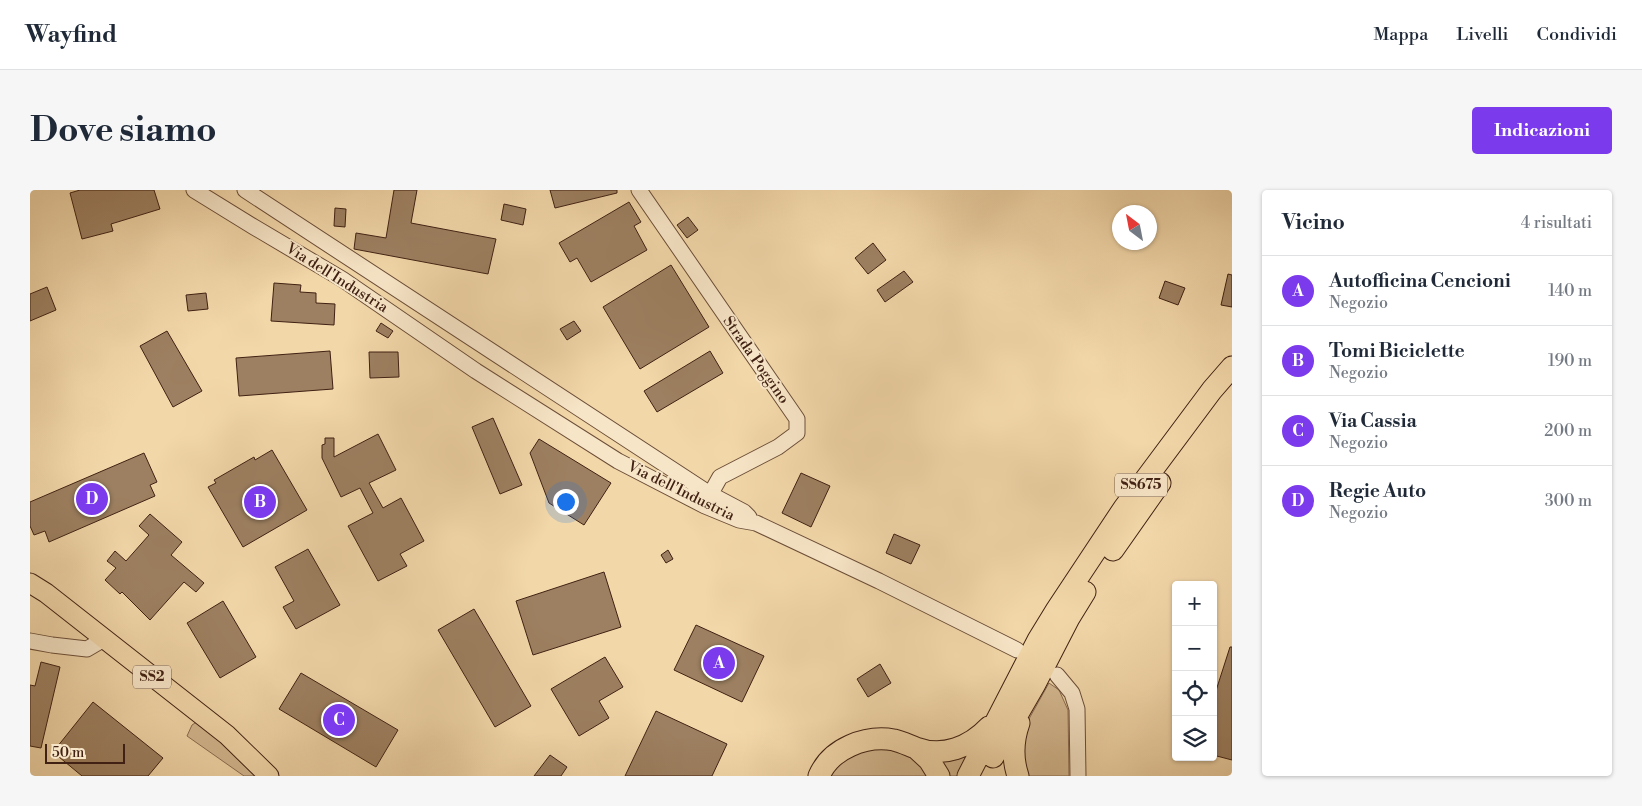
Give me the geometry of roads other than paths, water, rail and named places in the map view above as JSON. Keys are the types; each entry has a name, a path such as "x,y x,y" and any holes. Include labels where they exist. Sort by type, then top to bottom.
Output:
{"highway":[{"name":"SS675","path":"968,776 1038,640 1057,609 1124,508 1232,366"},
{"name":"SS675","path":"983,776 1087,588 1147,501 1232,386"},
{"path":"819,776 826,765 840,752 866,740 896,740 916,748 936,752 965,745 982,734 994,719 1038,640"},
{"path":"1018,776 1014,755 1016,734 1035,684"},
{"path":"916,748 929,760 939,776"}],"main road":[{"name":"SS2","path":"30,584 46,593 227,735 269,776"}],"street":[{"name":"Via dell'Industria","path":"194,190 254,228 342,279 476,371 618,461 707,500 744,512 756,523 879,581 1017,650"},
{"name":"Via dell'Industria","path":"245,190 707,500"},
{"name":"Strada Poggino","path":"639,190 797,419 797,433 778,447 720,477 707,500"},
{"path":"30,640 87,649 104,639"},
{"path":"1057,675 1072,693 1078,708 1078,776"}],"place":[{"name":"Regie Auto","path":"92,499"},
{"name":"Tomi Biciclette","path":"260,502"},
{"name":"Autofficina Cencioni","path":"719,663"},
{"name":"Via Cassia","path":"339,720"}]}
